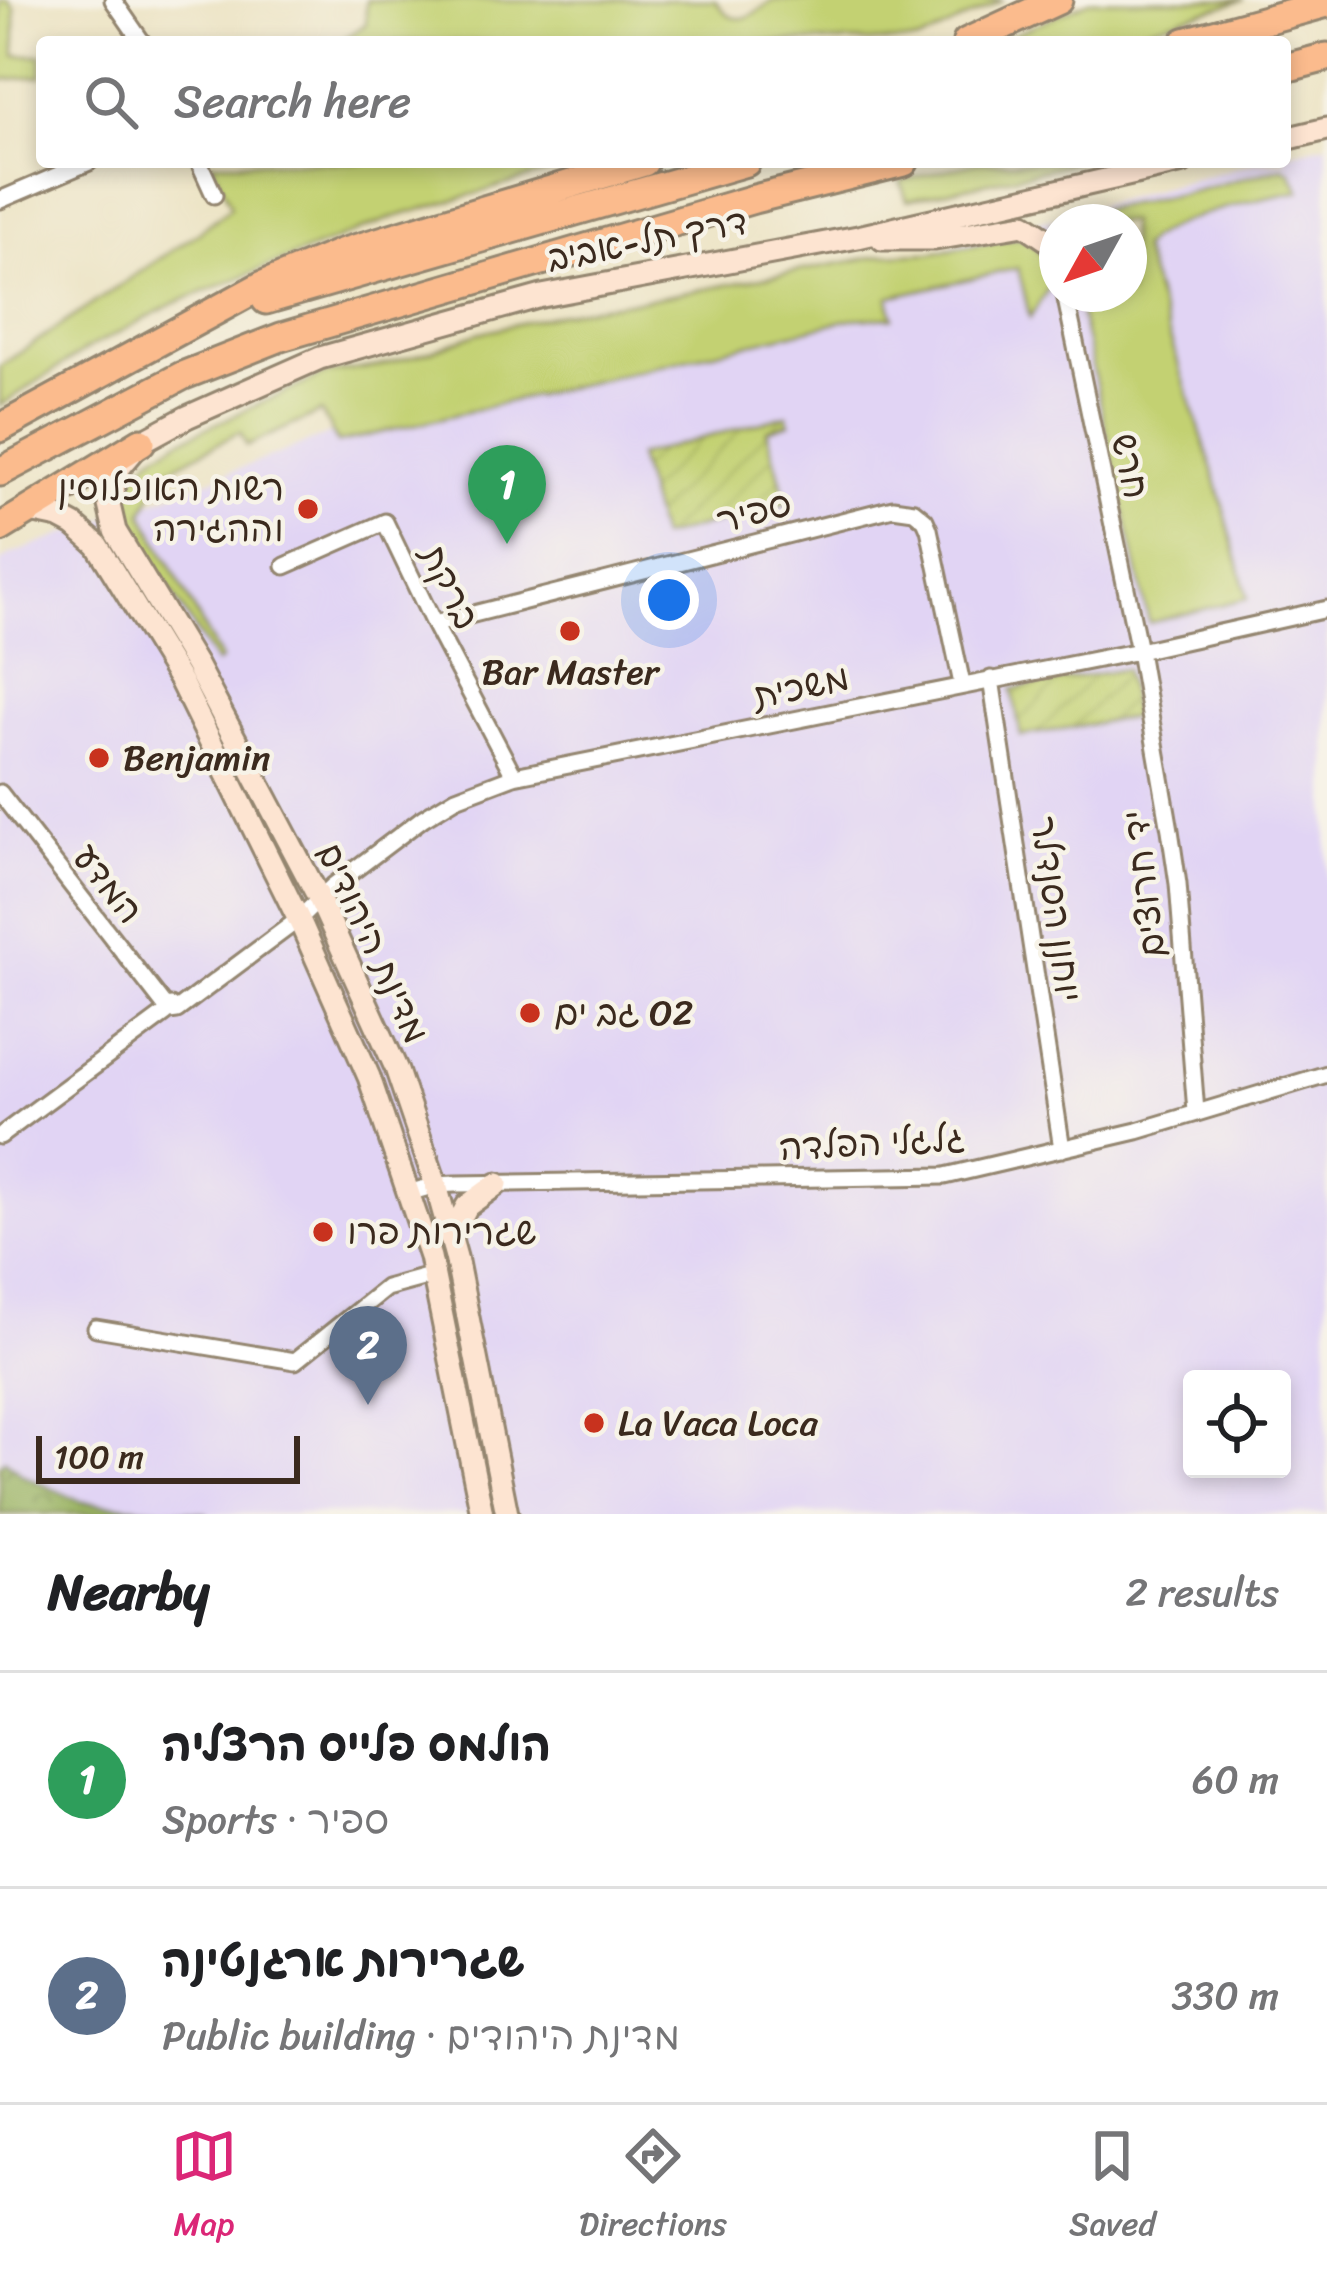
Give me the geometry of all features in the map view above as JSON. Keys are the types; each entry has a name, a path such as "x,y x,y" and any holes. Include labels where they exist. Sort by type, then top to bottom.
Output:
{"highway":[{"path":"981,36 1058,0"},
{"path":"1207,36 1327,3"},
{"path":"1291,67 1327,58"},
{"path":"0,428 261,286 340,253 624,168"},
{"name":"דרך תל-אביב","path":"186,326 725,168"},
{"name":"דרך תל-אביב","path":"0,472 182,376 281,337 754,199 880,168"},
{"path":"11,521 141,442"}],"street":[{"path":"113,0 138,36"},
{"path":"1291,138 1327,129"},
{"path":"0,200 75,168"},
{"path":"202,168 214,195"},
{"name":"דרך תל-אביב","path":"141,442 320,358 542,296 858,237 1157,168"},
{"path":"858,237 934,239 1024,224 1039,234"},
{"name":"חרש","path":"1069,312 1138,651"},
{"name":"מדינת היהודים","path":"141,442 123,461 112,490 109,505 115,531 196,665 319,898 396,1068 450,1238 507,1514"},
{"name":"ספיר","path":"434,624 836,521 904,508 925,520 929,529 962,684"},
{"name":"מדינת היהודים","path":"11,521 35,512 59,517 97,545 181,682 297,915 369,1078 434,1275 482,1514"},
{"name":"ברקת","path":"285,566 386,522 514,776"},
{"name":"משכית","path":"0,1136 169,1011 177,1010 423,818 456,798 514,776 1327,609"},
{"name":"יד חרוצים","path":"1138,651 1178,884 1196,1112"},
{"name":"יוחנן הסנדלר","path":"992,679 1062,1149"},
{"name":"המדע","path":"0,793 169,1011"},
{"name":"גלגלי הפלדה","path":"408,1193 436,1185 945,1176 1137,1131 1327,1074"},
{"path":"450,1238 467,1206 497,1184"},
{"path":"96,1328 295,1361 386,1288 434,1275"}],"shaded area":[{"path":"1327,144 1327,1514 0,1514 0,562 508,367 1039,222 1039,312 1147,312 1147,204 1104,204 1235,168 1291,168 1291,153"}],"green space":[{"path":"0,0 8,0 15,8 15,55 36,55 36,77 0,80"},
{"path":"366,0 715,0 729,15 743,18 774,0 1003,0 931,36 348,36 366,24"},
{"path":"1092,0 1244,0 1121,36 1011,36"},
{"path":"215,168 563,168 392,218 175,303 87,349 0,406 0,366 231,207"},
{"path":"953,168 1052,168 907,200 900,181"},
{"path":"1279,168 1291,172 1300,191 1192,218 1147,242 1147,204 1129,204"},
{"path":"1020,237 1039,252 1039,303 1030,318 1018,268 889,297 893,317 851,319 338,443 321,412 247,446 240,432 161,473 143,513 221,660 216,663 129,518 130,481 151,457 326,374 380,366 478,333 575,310 883,255 930,253"},
{"path":"1147,267 1216,480 1248,598 1149,623 1080,312 1147,312"},
{"path":"787,415 790,423 767,430 787,503 660,538 637,456"},
{"path":"1125,669 1134,717 1021,736 1012,689"},
{"path":"5,1460 24,1476 82,1502 208,1514 0,1514 0,1465"}],"place":[{"name":"רשות האוכלוסין וההגירה","path":"308,509"},
{"name":"הולמס פלייס הרצליה","path":"507,544"},
{"name":"Bar Master","path":"570,631"},
{"name":"Benjamin","path":"99,758"},
{"name":"גב ים O2","path":"530,1013"},
{"name":"שגרירות פרו","path":"323,1232"},
{"name":"שגרירות ארגנטינה","path":"368,1405"},
{"name":"La Vaca Loca","path":"594,1423"}]}
